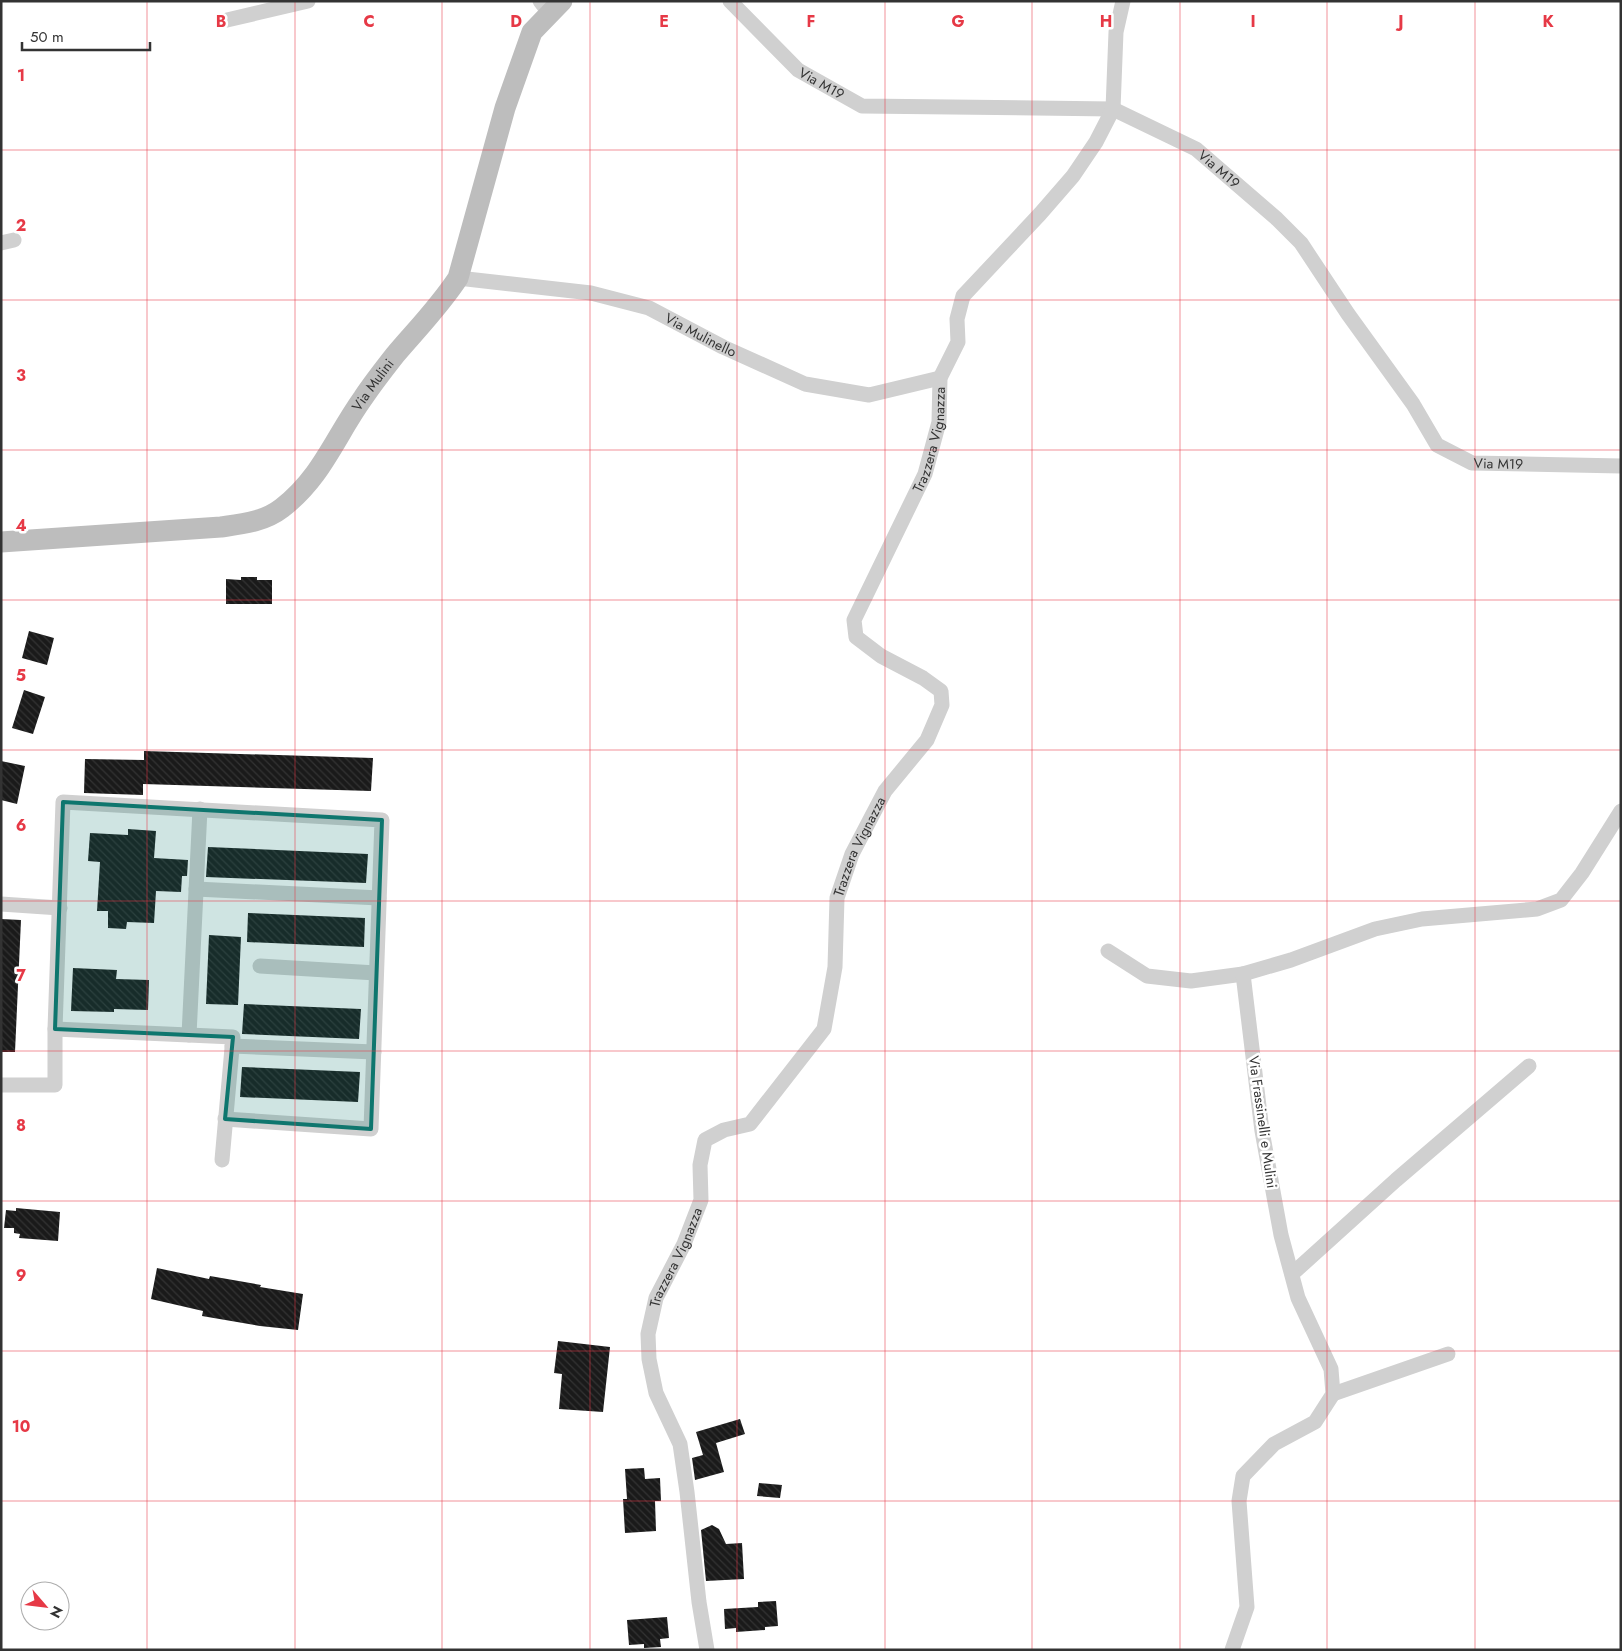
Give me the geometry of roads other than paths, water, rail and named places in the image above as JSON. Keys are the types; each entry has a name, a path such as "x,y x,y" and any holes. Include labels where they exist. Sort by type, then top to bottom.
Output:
{"street":[{"path":"227,20 308,1"},
{"name":"Via M19","path":"730,1 798,70 862,106 1113,109 1196,149 1301,243 1348,314 1413,404 1437,445 1472,463 1621,466"},
{"path":"1113,109 1116,32 1123,1"},
{"name":"Via Mulini","path":"1,542 221,527 256,522 280,510 302,491 318,472 362,399 395,355 431,316 458,278 505,108 532,32 551,5"},
{"name":"Trazzera Vignazza","path":"707,1650 699,1602 680,1444 656,1393 648,1359 648,1334 656,1298 684,1244 700,1200 700,1165 705,1140 724,1130 750,1124 824,1029 835,967 837,898 852,854 886,791 927,740 942,705 941,692 923,678 881,656 856,637 854,620 925,474 939,422 940,378 958,342 957,319 963,296 1073,176 1096,142 1113,109"},
{"name":"Via Mulinello","path":"458,278 591,293 649,308 723,347 804,384 869,395 940,378"},
{"path":"1,1085 55,1085 55,1029 63,802 382,820 371,1129 225,1119"},
{"path":"189,1036 200,809"},
{"path":"1108,951 1147,976 1191,981 1243,974 1291,960 1375,929 1422,919 1537,908 1561,900 1582,873 1621,811"},
{"path":"196,890 379,898"},
{"path":"1,904 60,908"},
{"path":"260,966 376,972"},
{"name":"Via Frassinelli e Mulini","path":"1243,974 1262,1131 1282,1235 1298,1298 1332,1369 1333,1394"},
{"path":"55,1029 233,1038 222,1160"},
{"path":"232,1046 374,1052"},
{"path":"1292,1274 1396,1180 1529,1066"},
{"path":"1232,1650 1247,1607 1239,1502 1243,1476 1274,1444 1315,1422 1333,1394 1448,1354"}]}
